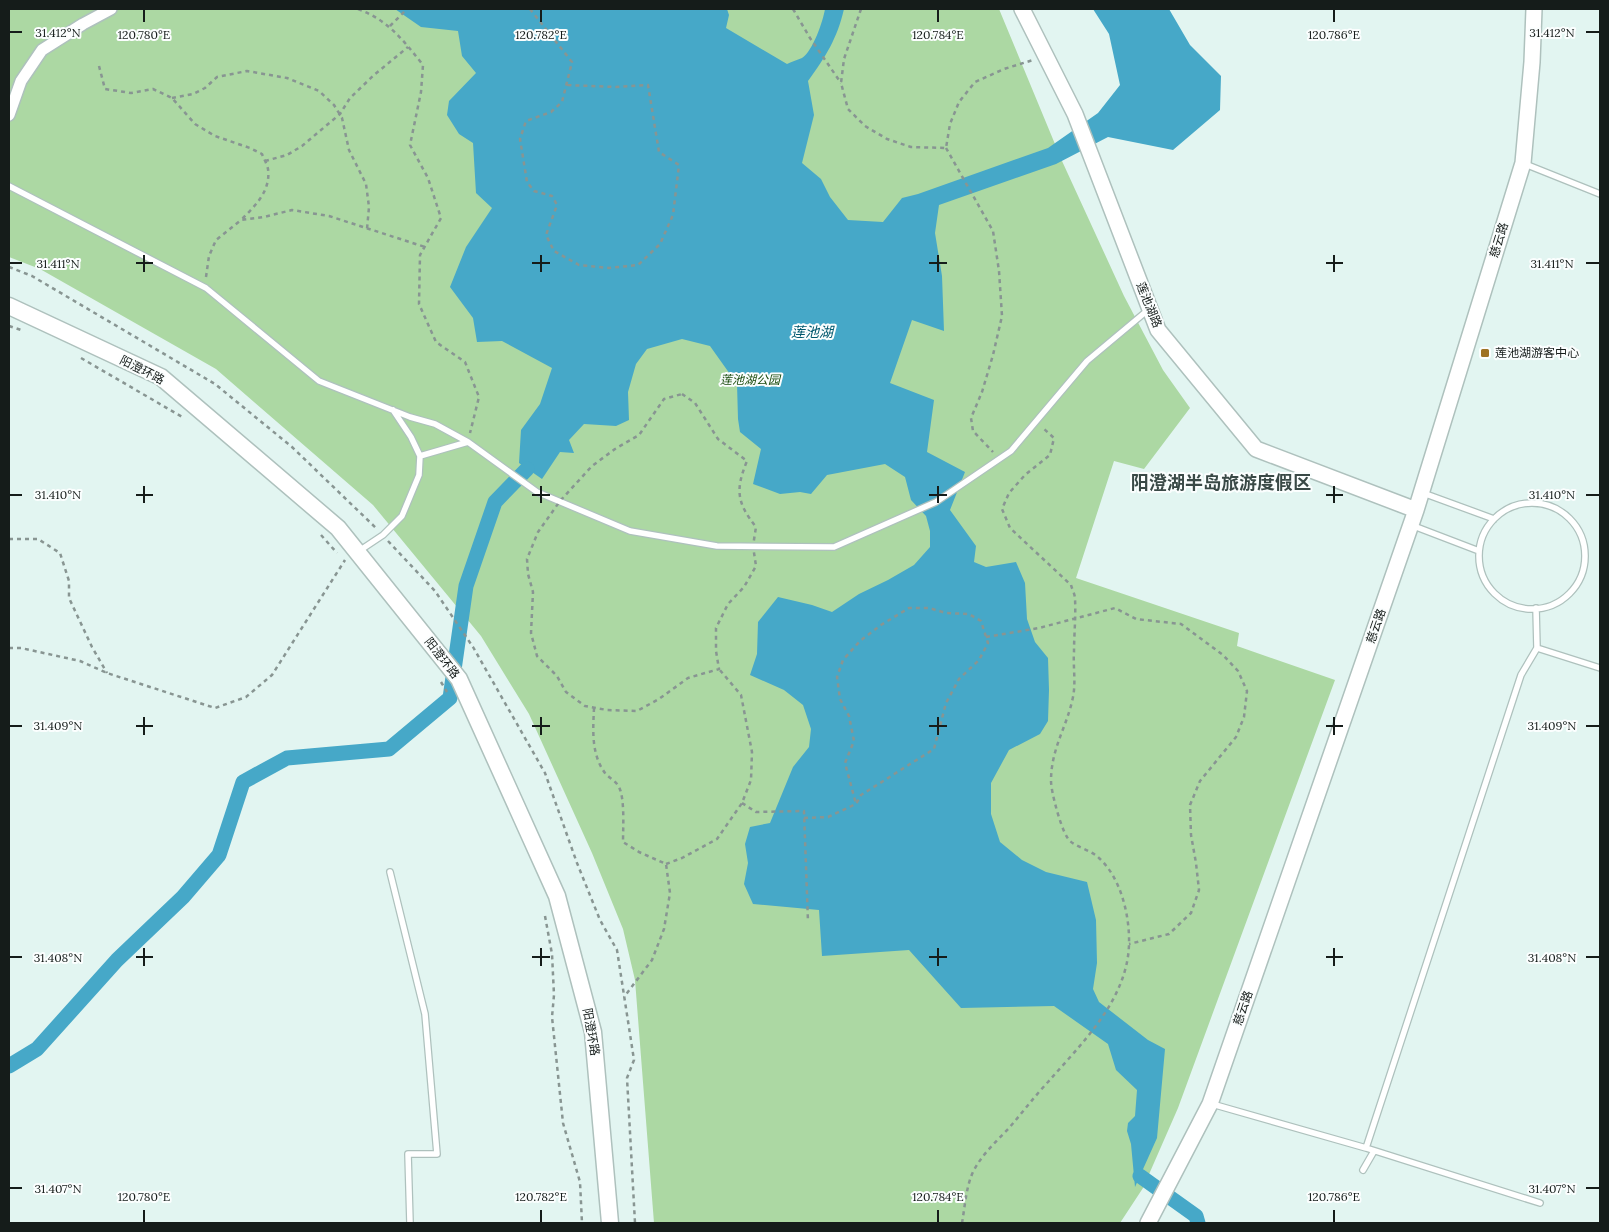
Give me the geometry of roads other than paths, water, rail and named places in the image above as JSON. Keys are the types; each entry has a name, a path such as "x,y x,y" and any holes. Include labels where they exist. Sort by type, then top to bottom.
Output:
{"main road":[{"name":"阳澄环路","path":"9,306 162,378 338,528 350,560 429,641 459,680 557,896 594,1032 610,1223"}],"street":[{"path":"9,115 21,81 42,50 111,9"},
{"name":"莲池湖路","path":"1022,9 1075,114 1158,330 1256,449 1416,510"},
{"name":"慈云路","path":"1149,1222 1210,1104 1416,510 1523,163 1532,62 1534,9"}],"lane":[{"path":"1523,163 1600,194"},
{"path":"9,186 206,288 319,381 435,424 468,442 537,492 630,531 717,546 834,547 936,502 1011,452 1087,361 1149,309"},
{"path":"350,560 383,535 402,516 419,475 420,456 393,410"},
{"path":"420,456 468,442"},
{"path":"1421,493 1494,518"},
{"path":"1525,503 1542,504 1558,509 1572,520 1581,533 1585,550 1584,566 1579,582 1568,595 1554,604 1536,608 1518,607 1502,599 1489,586 1481,569 1479,551 1484,534 1494,518 1509,508 1525,503"},
{"path":"1411,525 1479,551"},
{"path":"1366,1148 1522,675 1537,648 1536,608"},
{"path":"1537,648 1600,668"},
{"path":"390,872 425,1014 437,1154 408,1154 410,1223"},
{"path":"1210,1104 1374,1150 1540,1203"},
{"path":"1363,1170 1374,1150"}],"water":[{"name":"莲池湖","path":"395,9 727,9 729,15 726,28 787,64 802,58 810,49 820,28 825,9 844,9 830,47 808,81 814,115 802,163 821,179 830,197 848,220 883,222 902,198 1048,148 1098,113 1120,85 1109,34 1093,9 1169,9 1190,45 1221,76 1220,110 1173,150 1108,137 1056,164 939,205 935,233 942,276 944,331 912,320 890,383 934,400 927,452 965,472 950,510 976,546 974,562 986,567 1016,562 1025,583 1027,619 1035,642 1048,658 1048,721 1040,734 1009,750 991,783 991,814 1000,842 1022,860 1046,872 1087,882 1096,920 1097,963 1093,989 1099,1002 1148,1040 1165,1049 1157,1138 1135,1187 1131,1144 1127,1131 1128,1123 1135,1116 1137,1090 1116,1070 1108,1044 1054,1006 961,1008 909,950 822,956 819,910 753,904 744,884 748,863 745,844 750,827 770,823 793,767 809,747 811,729 803,705 784,690 750,675 757,654 758,622 778,597 832,612 859,594 914,565 930,547 930,531 926,516 911,500 905,477 885,464 827,475 811,494 800,492 780,494 753,484 761,449 740,432 737,384 710,346 682,339 647,349 636,364 628,392 629,420 616,426 584,424 569,440 574,453 560,452 542,479 519,463 521,430 540,404 552,368 502,341 477,342 473,318 450,287 466,247 492,208 476,193 473,143 459,134 447,115 449,101 476,73 462,56 458,31 421,27"}],"waterway":[{"path":"9,1066 37,1049 117,960 183,897 219,855 243,782 287,758 389,749 450,698 466,586 495,502 527,469"},
{"path":"1140,1176 1196,1216 1198,1223"}],"place":[{"name":"莲池湖游客中心","path":"1485,353"}],"district":[{"name":"阳澄湖半岛旅游度假区","path":"1221,483"}],"park label":[{"name":"莲池湖公园","path":"750,380"}]}
